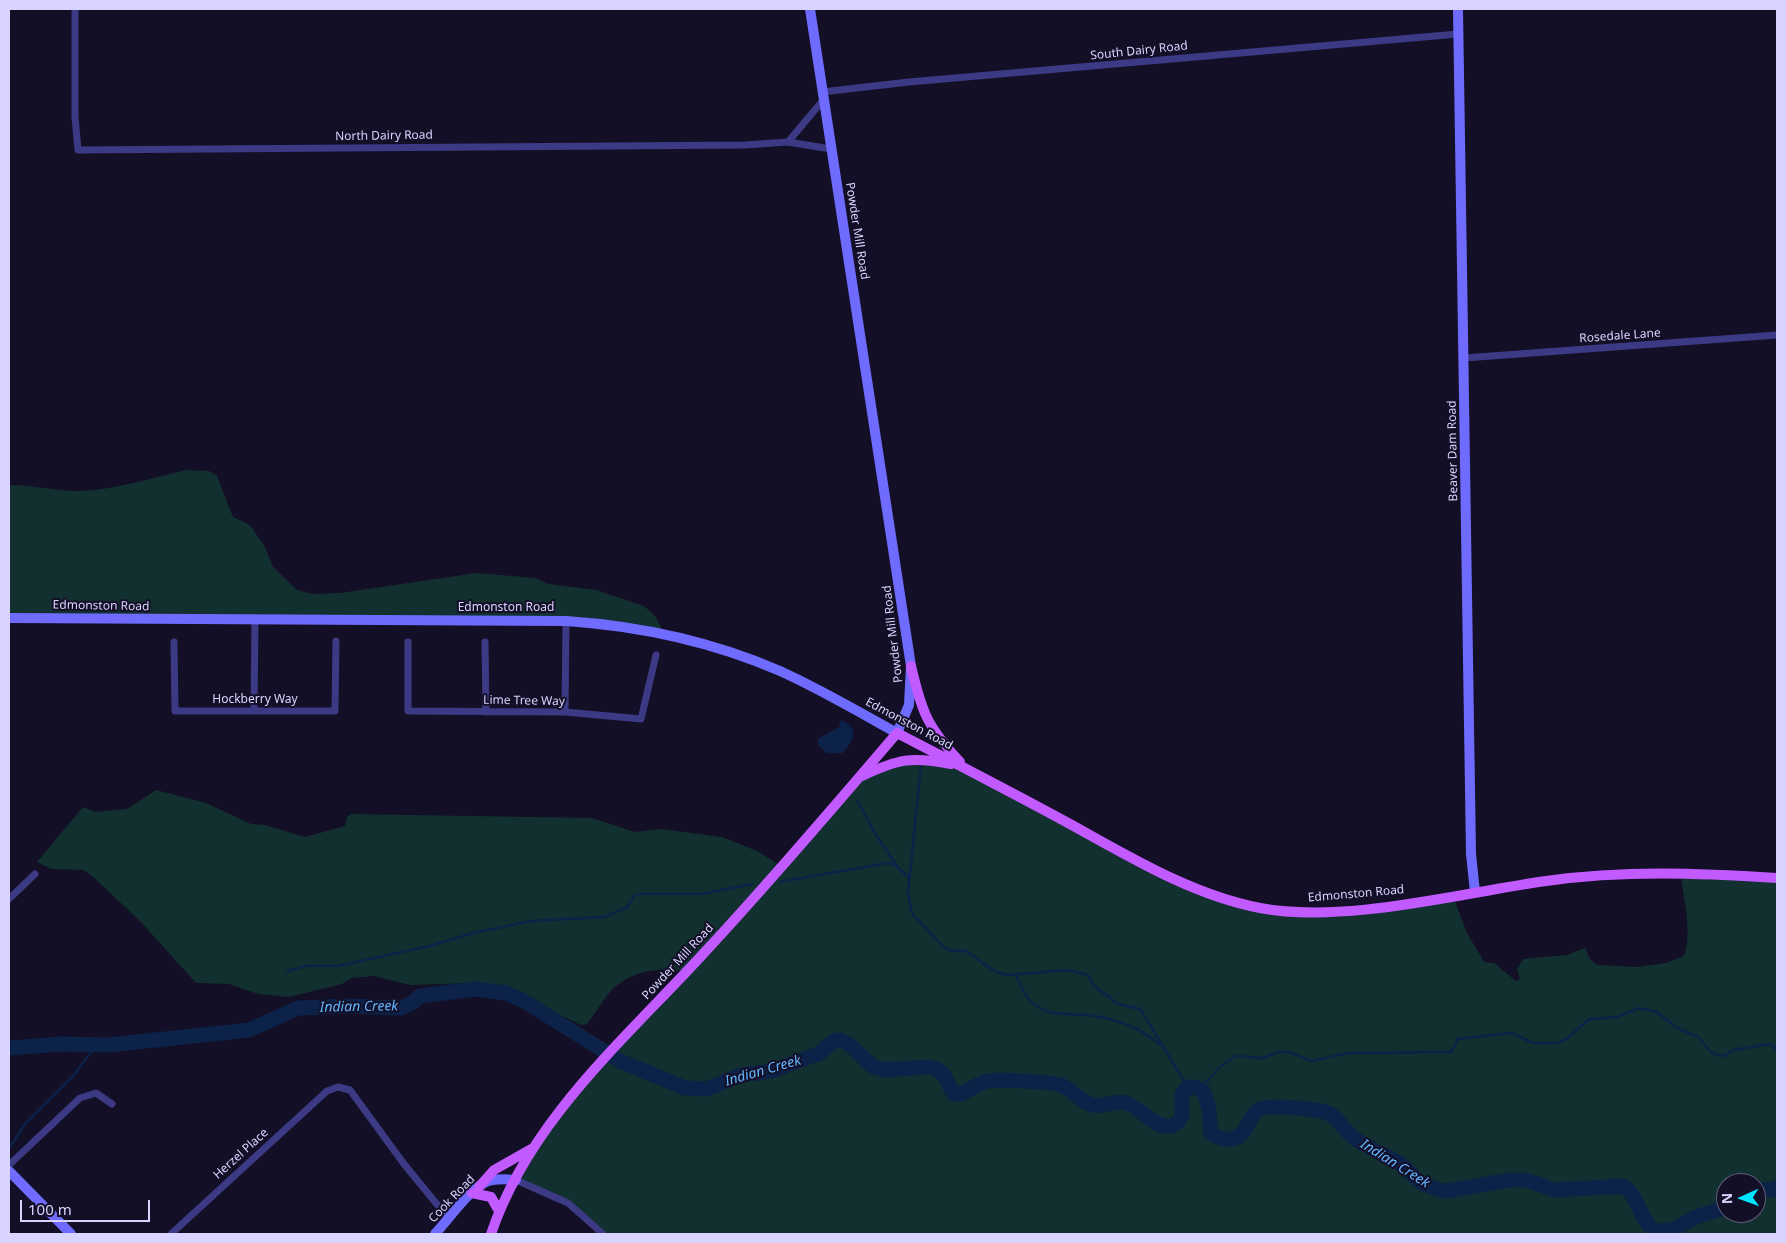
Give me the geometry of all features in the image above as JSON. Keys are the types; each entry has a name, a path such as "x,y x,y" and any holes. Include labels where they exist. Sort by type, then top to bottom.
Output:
{"main road":[{"name":"Powder Mill Road","path":"491,1234 499,1211 534,1148 569,1099 597,1066 722,933 898,733 909,705 911,666 810,9"},
{"name":"Beaver Dam Road","path":"1458,9 1471,854 1475,892"},
{"name":"Edmonston Road","path":"9,618 566,621 618,625 652,631 723,649 781,672 964,767 1161,873 1196,888 1244,904 1292,911 1346,910 1556,880 1649,872 1777,878"},
{"path":"911,666 924,715 933,731 964,767"},
{"path":"859,778 898,761 912,759 922,758 964,767"},
{"path":"499,1211 491,1197 475,1190 494,1170 534,1148"},
{"path":"9,1171 71,1234"},
{"name":"Cook Road","path":"435,1234 475,1190 490,1180 516,1180"}],"street":[{"name":"North Dairy Road","path":"75,9 75,117 78,150 736,145 788,142 831,149"},
{"name":"South Dairy Road","path":"823,95 909,82 1458,34"},
{"path":"788,142 823,95"},
{"name":"Rosedale Lane","path":"1464,358 1777,335"},
{"path":"254,710 255,619"},
{"path":"565,712 566,621"},
{"name":"Hockberry Way","path":"174,642 175,711 335,711 336,641"},
{"name":"Lime Tree Way","path":"408,642 408,711 565,712 641,719 656,655"},
{"path":"485,642 486,712"},
{"path":"9,899 34,874"},
{"name":"Herzel Place","path":"171,1234 327,1091 338,1087 350,1090 404,1164 449,1219"},
{"path":"9,1165 80,1098 96,1093 112,1104"},
{"path":"516,1180 568,1204 603,1234"}],"green space":[{"path":"186,470 209,471 217,476 233,517 250,525 265,547 273,567 297,590 313,594 340,593 477,573 535,578 548,584 596,590 644,606 655,616 664,633 618,625 9,618 9,485 70,491 92,490 119,486"},
{"path":"898,761 964,767 1073,827 1226,899 1309,912 1453,896 1467,933 1484,962 1494,963 1516,981 1520,979 1517,969 1523,959 1567,955 1585,948 1590,959 1597,965 1637,967 1666,963 1684,956 1687,947 1688,926 1681,874 1777,878 1777,1234 603,1234 577,1210 516,1180 549,1126 687,971 656,970 627,979 610,992 587,1024 581,1025 507,989 471,983 410,985 374,976 352,978 342,984 289,997 258,994 229,984 196,983 140,921 92,876 83,870 51,869 37,862 83,807 96,812 127,809 156,790 206,803 251,824 265,825 305,837 345,826 347,817 351,814 592,818 635,832 661,829 722,837 757,851 781,866 859,778"}],"water":[{"path":"841,720 847,723 853,731 850,744 843,753 827,753 818,745 818,739 839,727"}],"waterway":[{"path":"921,765 908,893 912,913 943,947 952,951 966,951 996,972 1007,975 1067,970 1088,975 1093,985 1118,1004 1140,1009 1188,1087"},
{"path":"857,800 874,832 896,865"},
{"path":"780,882 887,863 896,865 908,877"},
{"path":"287,971 306,966 337,966 430,946 473,933 531,921 604,917 626,908 634,896 638,894 701,894 752,884"},
{"path":"1016,975 1027,997 1036,1006 1044,1010 1052,1013 1095,1016 1113,1020 1137,1029 1159,1044"},
{"name":"Indian Creek","path":"9,1048 61,1044 109,1045 249,1030 298,1008 350,1006 401,1008 412,1003 420,996 475,989 506,993 524,1001 620,1061 685,1088 706,1089 742,1075 772,1071 820,1053 834,1041 841,1040 850,1045 872,1066 884,1070 930,1067 938,1070 944,1075 953,1093 961,1094 981,1083 994,1080 1056,1084 1065,1087 1089,1104 1097,1106 1118,1102 1127,1103 1153,1121 1164,1126 1170,1126 1179,1121 1182,1113 1182,1094 1188,1087 1195,1087 1204,1092 1209,1109 1211,1133 1225,1139 1233,1139 1239,1136 1255,1112 1260,1109 1281,1107 1326,1112 1335,1118 1358,1141 1399,1163 1419,1181 1440,1190 1447,1191 1510,1180 1526,1180 1555,1190 1623,1186 1633,1196 1646,1221 1656,1232 1674,1229 1696,1217 1716,1210"},
{"path":"1200,1088 1220,1067 1236,1056 1263,1058 1278,1052 1288,1052 1312,1061 1348,1053 1451,1052 1458,1039 1511,1033 1533,1043 1558,1043 1568,1038 1589,1019 1617,1017 1639,1008 1657,1012 1677,1028 1698,1037 1712,1053 1720,1056 1726,1055 1733,1050 1770,1044 1777,1050"},
{"path":"9,1148 25,1124 74,1075 97,1044"},
{"name":"Indian Creek","path":"1766,1190 1773,1190 1777,1187"}]}
